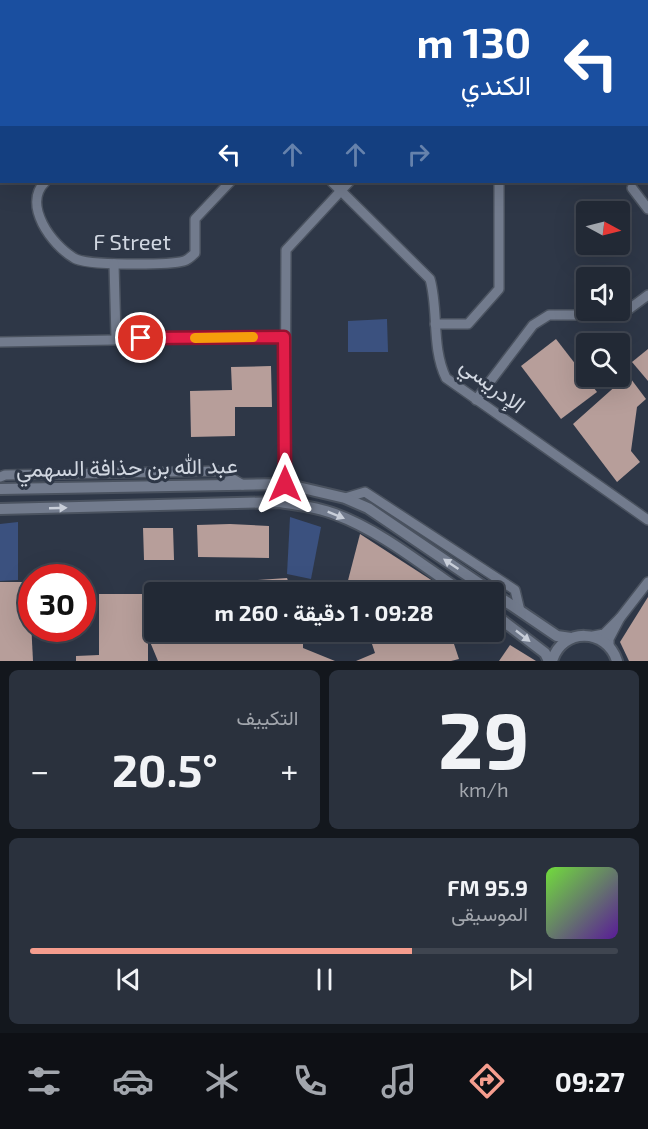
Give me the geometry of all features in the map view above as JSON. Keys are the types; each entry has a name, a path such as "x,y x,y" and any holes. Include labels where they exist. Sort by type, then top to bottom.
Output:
{"street":[{"name":"F Street","path":"44,183 40,186 37,215 43,227 74,259 114,264 186,261 195,254 195,219 229,183"},
{"name":"الإدريسي","path":"333,183 430,279 435,295 439,363 446,378 648,520"},
{"path":"285,484 286,250 348,183"},
{"path":"435,324 468,324 499,289 499,183"},
{"path":"632,188 648,209"},
{"path":"114,264 117,338"},
{"path":"476,400 533,325 549,315 621,315 648,295"},
{"path":"0,342 117,338 284,337"},
{"path":"0,477 5,475 219,471 243,485"},
{"name":"عبد الله بن حذافة السهمي","path":"0,489 285,484 345,498 368,508 557,636 572,638"},
{"name":"عبد الله بن حذافة السهمي","path":"0,509 280,502 314,507 335,514 384,538 448,582"},
{"path":"504,622 545,653 550,661 557,649 572,638 604,634 620,618 648,582"},
{"path":"617,661 609,646 609,639 620,618"},
{"path":"593,636 609,646"}],"shaded area":[{"path":"387,319 388,352 348,352 348,321"},
{"path":"290,517 321,527 311,579 287,574"},
{"path":"18,522 18,580 0,581 0,524"}],"building":[{"path":"556,339 576,365 576,387 593,387 597,392 561,419 521,366"},
{"path":"648,349 648,381 632,362"},
{"path":"271,366 272,407 235,407 235,436 191,437 190,391 232,390 231,367"},
{"path":"630,378 646,399 637,407 631,451 640,462 617,482 573,424 615,387 630,387"},
{"path":"197,525 269,526 269,558 198,557"},
{"path":"143,528 173,528 174,560 144,560"},
{"path":"360,534 434,582 348,582"},
{"path":"287,578 288,582 241,582"},
{"path":"0,582 18,582 18,642 32,642 33,661 0,661"},
{"path":"99,594 144,594 144,642 148,642 148,661 76,661 76,656 99,655"},
{"path":"648,597 648,661 629,661 620,642"},
{"path":"150,642 303,642 303,648 335,661 158,661"},
{"path":"371,642 453,642 459,659 451,661 356,661 375,653"},
{"path":"510,645 536,661 499,661"}],"slow traffic":[{"path":"195,338 253,337"}],"route":[{"path":"141,338 284,337 285,484"}]}
